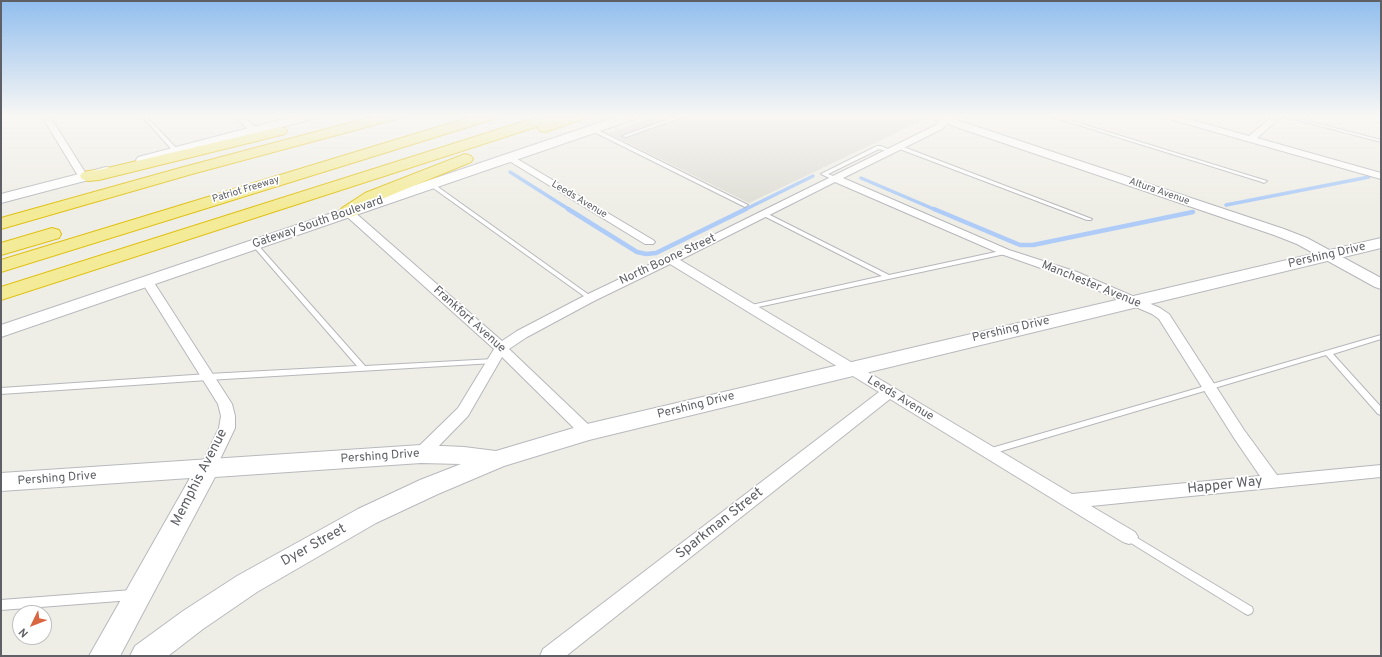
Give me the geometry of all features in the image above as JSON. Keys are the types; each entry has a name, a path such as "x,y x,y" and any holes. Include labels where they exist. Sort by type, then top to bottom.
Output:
{"highway":[{"path":"85,176 99,175 237,146"},
{"path":"1,224 270,146"},
{"path":"1,241 279,146"},
{"name":"Patriot Freeway","path":"1,249 350,146"},
{"name":"Patriot Freeway","path":"1,266 392,146"},
{"path":"2,294 463,146"},
{"path":"348,212 371,197 501,146"}],"main road":[{"path":"1,199 198,146"},
{"name":"Gateway South Boulevard","path":"1,331 543,146"},
{"name":"Pershing Drive","path":"1,482 421,454 464,456 496,460 587,432 1381,243"},
{"name":"Dyer Street","path":"145,656 193,620 241,588 303,552 381,509 429,487 496,460"},
{"name":"Memphis Avenue","path":"104,656 208,468"}],"street":[{"path":"65,146 85,176"},
{"name":"Altura Avenue","path":"1033,146 1302,241 1381,284"},
{"path":"1274,146 1381,176"},
{"name":"North Boone Street","path":"421,454 463,412 501,348 522,334 590,298 657,265 671,260 900,147"},
{"name":"Leeds Avenue","path":"509,157 649,242"},
{"name":"Manchester Avenue","path":"836,179 1005,252 1073,275 1156,311 1164,317 1209,388 1272,481"},
{"name":"Frankfort Avenue","path":"348,212 501,348 587,432"},
{"name":"Leeds Avenue","path":"671,260 1129,537"},
{"name":"Memphis Avenue","path":"147,281 225,404 228,416 227,428 208,468"},
{"name":"Sparkman Street","path":"550,656 889,392"},
{"name":"Happer Way","path":"1070,501 1381,471"}],"lane":[{"path":"170,146 176,152"},
{"path":"626,146 745,205"},
{"path":"1148,146 1264,181"},
{"path":"900,147 1089,219"},
{"path":"431,184 590,298"},
{"path":"764,214 888,276"},
{"path":"255,245 363,368"},
{"path":"748,307 1005,252"},
{"path":"988,452 1381,337"},
{"path":"1328,353 1381,412"},
{"path":"1,391 208,377 494,361"},
{"path":"1129,537 1248,610"},
{"path":"1,605 138,595"}],"shaded area":[{"path":"634,146 869,146 749,203"}],"waterway":[{"path":"510,172 570,210"},
{"path":"744,210 813,176"},
{"path":"1226,205 1369,177"},
{"path":"861,178 936,210"},
{"path":"568,209 637,252 646,254 656,253 746,209"},
{"path":"934,209 1020,245 1033,245 1193,212"}]}
